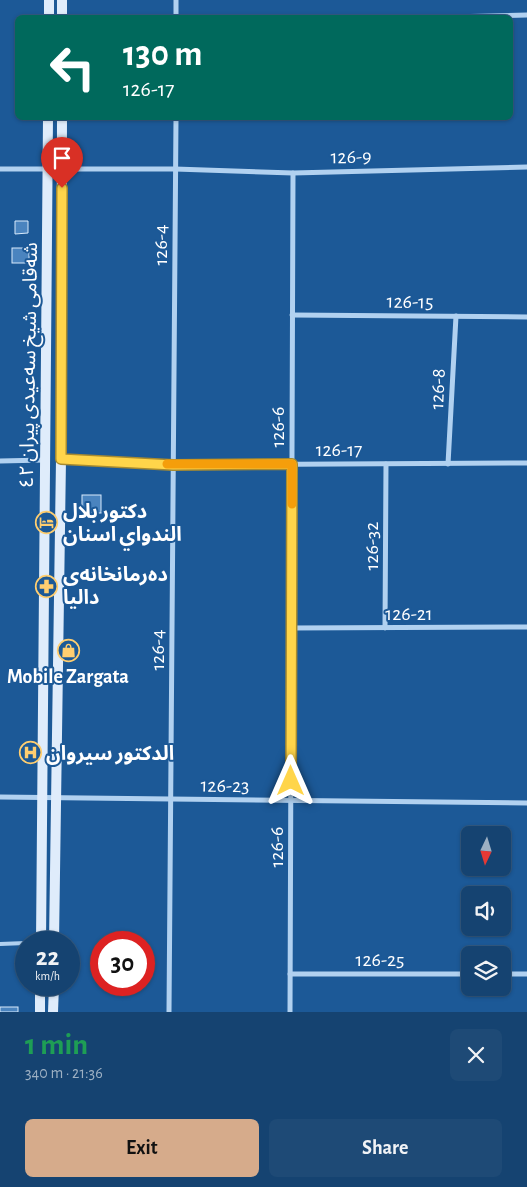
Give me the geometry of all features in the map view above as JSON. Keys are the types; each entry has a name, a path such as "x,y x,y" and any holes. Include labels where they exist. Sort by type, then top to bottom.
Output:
{"main road":[{"path":"49,0 49,15"},
{"path":"62,0 62,15"},
{"name":"شەقامی شیخ سەعیدی پیران ٤٢","path":"41,931 48,120"},
{"name":"شەقامی شیخ سەعیدی پیران ٤٢","path":"54,931 61,459 62,120"},
{"path":"40,996 40,1012"},
{"path":"53,1012 54,996"}],"street":[{"path":"176,0 176,15"},
{"path":"513,15 527,15"},
{"name":"126-4","path":"169,1012 176,120"},
{"name":"126-9","path":"0,168 175,169 292,173 527,167"},
{"name":"126-6","path":"290,1012 292,173"},
{"name":"126-15","path":"292,315 527,317"},
{"name":"126-8","path":"448,464 456,316"},
{"name":"126-17","path":"61,459 173,465 527,464"},
{"path":"0,461 45,460"},
{"name":"126-32","path":"385,628 386,464"},
{"name":"126-21","path":"291,628 527,627"},
{"name":"126-23","path":"0,797 527,803"},
{"name":"126-25","path":"290,974 461,974"},
{"path":"511,974 527,974"}],"lane":[{"path":"0,944 15,943"}],"building":[{"path":"15,221 28,221 28,233 15,234"},
{"path":"12,248 29,248 29,263 12,263"},
{"path":"82,495 101,495 101,513 82,513"},
{"path":"0,1007 18,1007 18,1012 0,1012"}],"slow traffic":[{"path":"167,464 292,464 292,504"}],"place":[{"name":"دكتور بلال الندواي اسنان","path":"47,522"},
{"name":"دەرمانخانەی دالیا","path":"47,586"},
{"name":"Mobile Zargata","path":"68,650"},
{"name":"الدكتور سيروان","path":"30,753"}],"route":[{"path":"62,188 61,459 173,465 292,464 291,781"}]}
